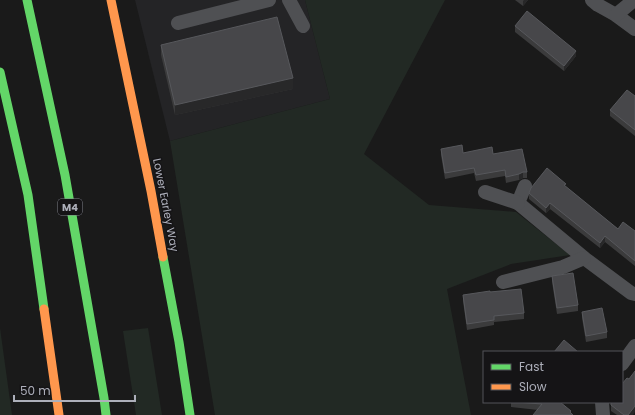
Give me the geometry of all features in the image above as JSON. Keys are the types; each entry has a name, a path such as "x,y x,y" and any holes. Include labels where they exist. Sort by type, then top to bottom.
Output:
{"main road":[{"name":"M4","path":"27,0 65,175 106,415"},
{"name":"Lower Earley Way","path":"111,0 151,191 179,342 190,415"},
{"path":"0,72 28,195 59,415"}],"street":[{"path":"178,24 269,0"},
{"path":"289,0 303,26"},
{"path":"592,0 635,29"},
{"path":"616,15 634,0"},
{"path":"518,203 525,186"},
{"path":"485,192 518,203 584,258 631,293 635,294"},
{"path":"503,282 563,267 584,258"},
{"path":"623,363 635,346"},
{"path":"602,403 602,415"}],"shaded area":[{"path":"135,0 305,0 330,99 170,141"},
{"path":"305,0 445,0 364,154 429,205 516,212 570,255 511,264 447,289 471,415 215,415 170,141 330,99"},
{"path":"0,328 12,415 0,415"},
{"path":"148,328 162,415 136,415 123,331"}],"building":[{"path":"527,11 576,51 564,66 515,26"},
{"path":"277,17 293,78 175,105 161,45"},
{"path":"627,90 635,96 635,130 610,110"},
{"path":"462,145 463,153 492,147 493,154 522,149 527,172 506,177 505,170 476,175 474,168 445,173 441,149"},
{"path":"547,168 566,184 564,185 618,229 623,222 635,231 635,261 605,236 600,243 550,203 546,208 529,193 531,188"},
{"path":"573,273 578,305 557,308 552,276"},
{"path":"521,289 524,313 494,316 494,320 467,324 463,295 490,291"},
{"path":"602,308 607,332 586,336 582,312"},
{"path":"564,340 577,351 555,351"},
{"path":"635,371 635,406 628,415 624,415 611,405 611,403 623,403 623,383 627,378 629,379"},
{"path":"529,403 561,403 571,411 570,412 573,415 533,415 542,404"}],"traffic: fast":[{"path":"27,0 65,175 106,415"},
{"path":"0,72 28,195 44,309"},
{"path":"163,257 179,342 190,415"}],"traffic: slow":[{"path":"111,0 151,191 163,257"},
{"path":"44,309 59,415"}]}
